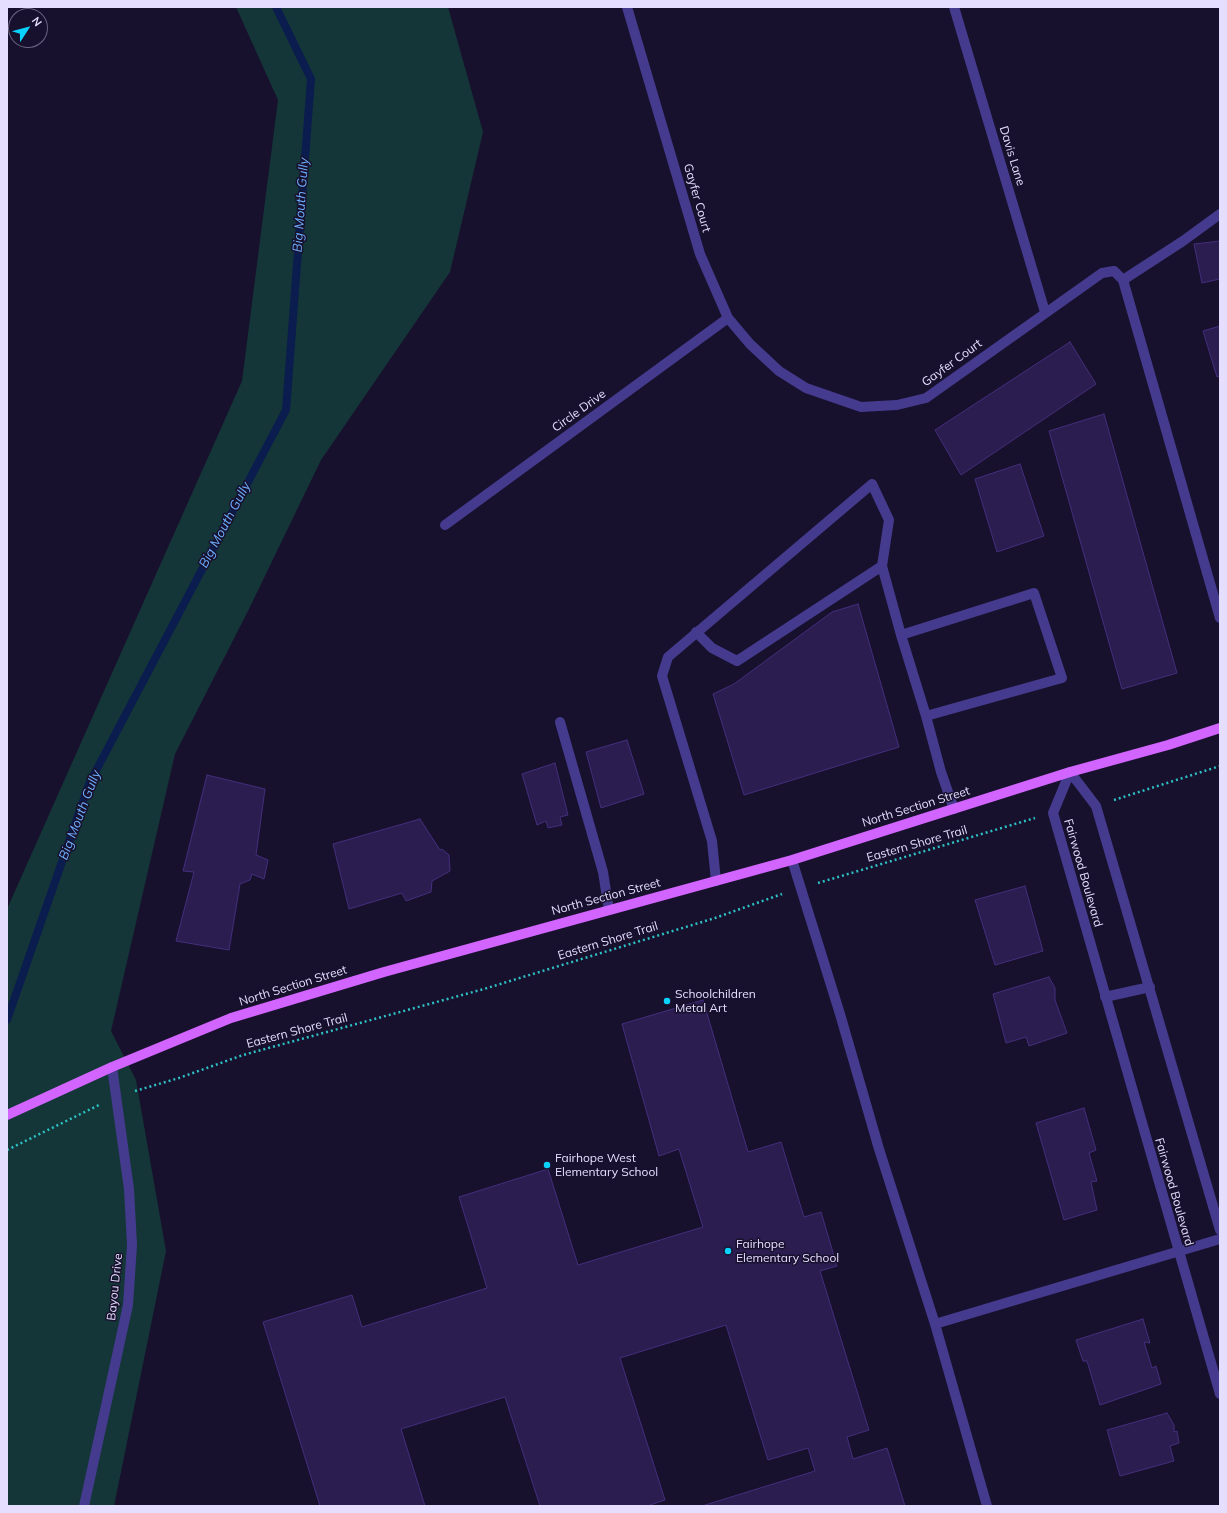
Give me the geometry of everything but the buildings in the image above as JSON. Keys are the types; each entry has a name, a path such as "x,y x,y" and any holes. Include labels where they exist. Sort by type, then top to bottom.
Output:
{"main road":[{"name":"North Section Street","path":"7,1115 112,1067 231,1018 384,972 792,860 1070,772 1168,745 1220,728"}],"street":[{"name":"Gayfer Court","path":"627,7 700,254 728,318 750,344 779,371 806,388 861,407 897,405 926,398 1045,312 1102,273 1114,271 1123,280"},
{"name":"Davis Lane","path":"954,7 1045,312"},
{"path":"1220,214 1183,241 1123,280 1220,618"},
{"name":"Circle Drive","path":"445,525 728,318"},
{"path":"716,881 712,841 662,676 668,657 872,484 889,520 882,566 941,772 954,809"},
{"path":"696,632 712,648 737,661 882,566"},
{"path":"901,635 1034,593 1062,678 926,716"},
{"path":"560,722 603,872 608,910"},
{"path":"1070,772 1096,806 1220,1230"},
{"name":"Fairwood Boulevard","path":"1070,772 1053,813 1220,1394"},
{"path":"792,860 840,1014 879,1149 934,1324 987,1506"},
{"path":"1105,996 1150,987"},
{"name":"Bayou Drive","path":"84,1506 128,1305 132,1245 130,1197 112,1067"},
{"path":"934,1324 1220,1240"}],"path":[{"path":"1096,806 1220,766"},
{"name":"Eastern Shore Trail","path":"7,1150 116,1096 179,1078 243,1055 484,989 715,918 801,888 1053,813"}],"green space":[{"path":"236,7 448,7 483,132 450,272 321,460 248,611 175,754 111,1031 136,1080 166,1251 114,1506 7,1506 7,909 242,381 278,100"}],"waterway":[{"name":"Big Mouth Gully","path":"7,1020 89,784 286,410 311,79 276,7"}],"place":[{"name":"Schoolchildren Metal Art","path":"667,1001"},
{"name":"Fairhope West Elementary School","path":"547,1165"},
{"name":"Fairhope Elementary School","path":"728,1251"}]}
